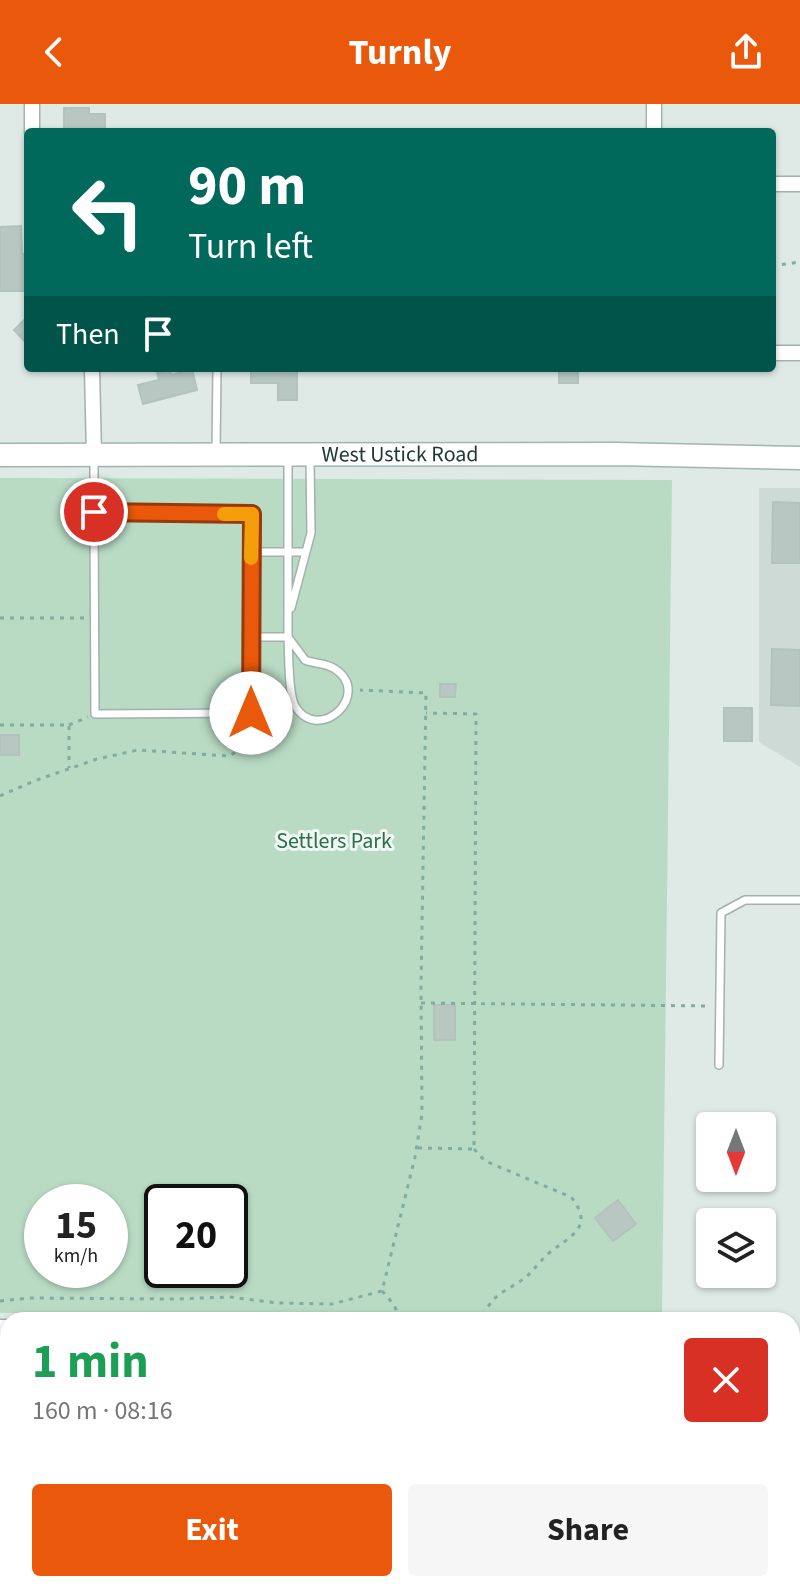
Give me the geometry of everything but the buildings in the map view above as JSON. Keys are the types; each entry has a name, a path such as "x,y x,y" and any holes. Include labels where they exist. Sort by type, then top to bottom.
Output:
{"main road":[{"name":"West Ustick Road","path":"0,455 616,454 800,458"}],"street":[{"path":"32,104 32,128"},
{"path":"654,104 654,128"},
{"path":"776,184 800,184"},
{"path":"776,353 800,353"},
{"path":"92,372 94,456"}],"lane":[{"path":"217,372 217,455"},
{"path":"288,637 305,660 331,666 343,676 348,692 343,707 331,718 315,720 301,713 292,700 288,637 288,552 299,454"},
{"path":"288,617 311,533 299,454"},
{"path":"94,456 94,512 95,618 95,714 251,713 252,514 94,512"},
{"path":"251,552 306,552"},
{"path":"251,637 288,637"},
{"path":"719,1065 721,913 745,900 800,900"}],"path":[{"path":"776,265 800,262"},
{"path":"0,618 95,618"},
{"path":"348,692 426,693 422,1114 417,1148 382,1291"},
{"path":"426,713 476,714 474,1149 485,1161 571,1197 579,1207 581,1219 577,1232 548,1254 525,1278 495,1297 486,1312"},
{"path":"0,725 69,725 95,714"},
{"path":"69,725 69,769"},
{"path":"0,796 97,759 138,750 228,756 288,733"},
{"path":"421,1003 720,1006"},
{"path":"417,1148 474,1149"},
{"path":"0,1301 29,1298 230,1297 277,1303 332,1304 382,1291"},
{"path":"382,1291 397,1312"}],"shaded area":[{"path":"759,488 800,488 800,767 759,742"}],"green space":[{"name":"Settlers Park","path":"0,478 672,480 662,1312 0,1312"}],"slow traffic":[{"path":"224,514 252,514 251,558"}],"route":[{"path":"94,512 252,514 251,713"}]}
